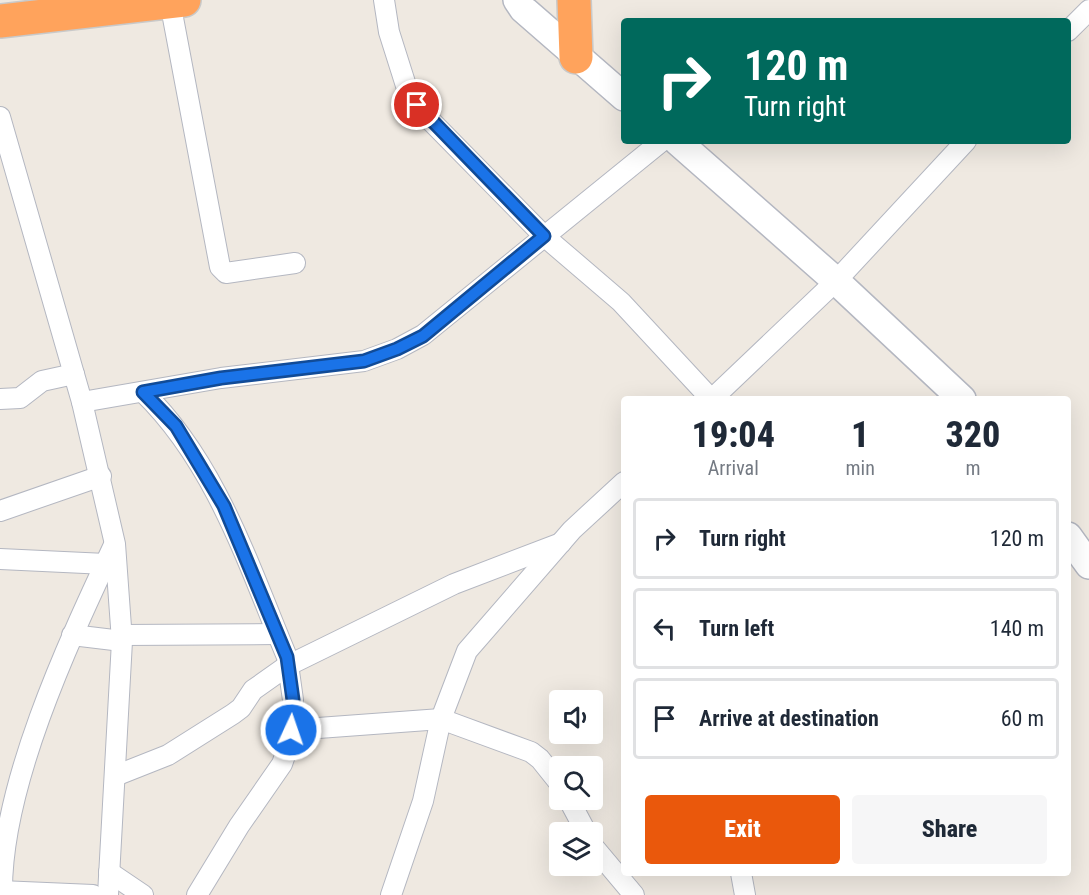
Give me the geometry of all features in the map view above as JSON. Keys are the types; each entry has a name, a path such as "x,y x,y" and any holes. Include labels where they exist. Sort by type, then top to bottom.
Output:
{"highway":[{"path":"574,0 576,57"},
{"path":"19,13 177,1"}],"street":[{"path":"384,0 389,32 408,92 427,117 544,236 621,302 708,396"},
{"path":"517,0 523,9 621,94"},
{"path":"177,1 220,267 226,273 295,263"},
{"path":"1071,28 1089,10"},
{"path":"0,117 82,402 115,544 122,638 108,895"},
{"path":"82,402 221,378 364,361 397,349 423,336 658,144"},
{"path":"680,144 836,281 959,396"},
{"path":"730,390 836,281 963,144"},
{"path":"0,399 20,398 42,381 74,374"},
{"path":"143,392 176,426 224,506 287,657 293,700 291,730 282,764 239,826 197,895"},
{"path":"0,512 101,476"},
{"path":"391,895 423,801 441,719 467,651 561,543 621,485"},
{"path":"115,776 168,755 233,714 241,708 253,690 287,666 454,584 561,543"},
{"path":"93,895 1,893 0,852 7,778 115,544"},
{"path":"0,559 106,564"},
{"path":"72,635 122,638 278,634"},
{"path":"291,730 441,719 531,752 549,770"},
{"path":"603,858 634,895"},
{"path":"109,872 142,895"},
{"path":"742,876 745,895"}],"route":[{"path":"291,730 293,700 287,657 224,506 176,426 143,392 221,378 364,361 397,349 423,336 544,236 417,105"}]}
